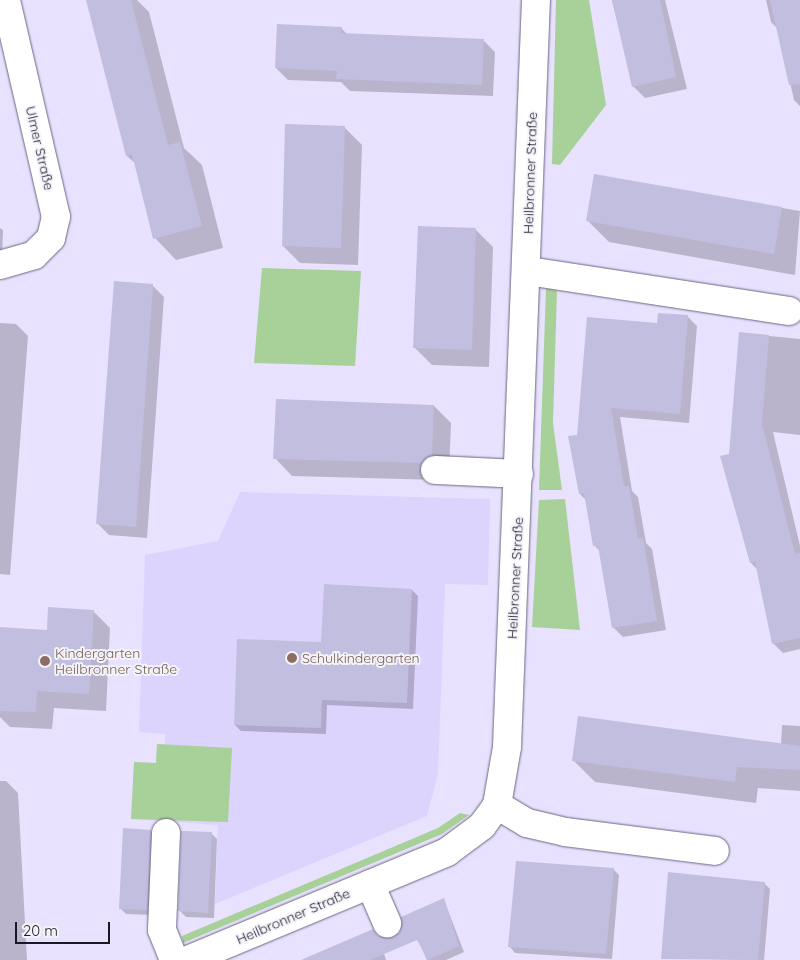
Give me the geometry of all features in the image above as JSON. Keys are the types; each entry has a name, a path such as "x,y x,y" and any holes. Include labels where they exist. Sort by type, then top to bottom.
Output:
{"street":[{"name":"Ulmer Straße","path":"0,265 34,256 51,238 56,216 6,0"},
{"name":"Heilbronner Straße","path":"201,958 446,852 482,826 497,805 508,747 528,271 536,0"},
{"path":"528,271 789,311"},
{"path":"435,470 519,474"},
{"path":"497,805 527,823 565,832 715,851"},
{"path":"166,833 162,930 174,960"},
{"path":"370,884 387,923"}],"shaded area":[{"name":"Schulkindergarten","path":"240,492 490,499 488,585 445,584 438,774 427,816 215,904 218,825 131,819 134,762 156,763 157,744 165,744 165,734 139,732 145,555 218,541"}],"green space":[{"path":"556,0 589,0 606,105 560,165 552,164"},
{"path":"262,268 361,271 355,366 254,363"},
{"path":"546,288 557,291 553,423 562,490 539,490"},
{"path":"565,499 580,630 532,627 539,500"},
{"path":"157,744 232,748 228,822 131,819 134,762 156,763"},
{"path":"460,813 469,815 442,834 183,943 182,936 438,828"}],"building":[{"path":"86,0 131,0 168,145 180,142 202,226 153,239 132,154 126,156"},
{"path":"612,0 660,0 676,77 632,87"},
{"path":"770,0 800,0 800,84 789,85"},
{"path":"277,24 342,27 341,33 484,39 482,85 336,79 337,71 275,68"},
{"path":"285,124 345,126 341,248 282,246"},
{"path":"594,174 782,207 774,254 586,221"},
{"path":"418,226 476,228 472,350 413,348"},
{"path":"114,281 153,284 136,527 96,524"},
{"path":"658,313 688,315 680,414 611,408 624,486 629,486 638,539 643,538 657,621 612,628 598,546 593,546 584,493 579,494 568,436 577,435 587,317 657,323"},
{"path":"739,332 769,335 762,424 795,554 800,553 800,638 772,644 755,562 750,563 720,456 729,454"},
{"path":"276,399 434,405 432,455 421,463 273,459"},
{"path":"324,584 412,589 407,703 322,700 321,728 234,725 237,639 321,642"},
{"name":"Kindergarten Heilbronner Straße","path":"48,607 94,610 89,694 37,691 36,712 0,711 0,627 47,630"},
{"path":"578,716 800,746 800,770 737,767 735,782 572,761"},
{"path":"123,828 151,830 147,910 119,909"},
{"path":"181,831 212,832 208,913 178,911"},
{"path":"516,861 614,868 606,954 508,947"},
{"path":"668,872 765,882 758,960 661,959"},
{"path":"444,898 459,946 428,960 417,940 370,960 301,960 373,929 378,936 393,937 400,932 401,917"}],"place":[{"name":"Schulkindergarten","path":"292,658"},
{"name":"Kindergarten Heilbronner Straße","path":"45,661"}]}
